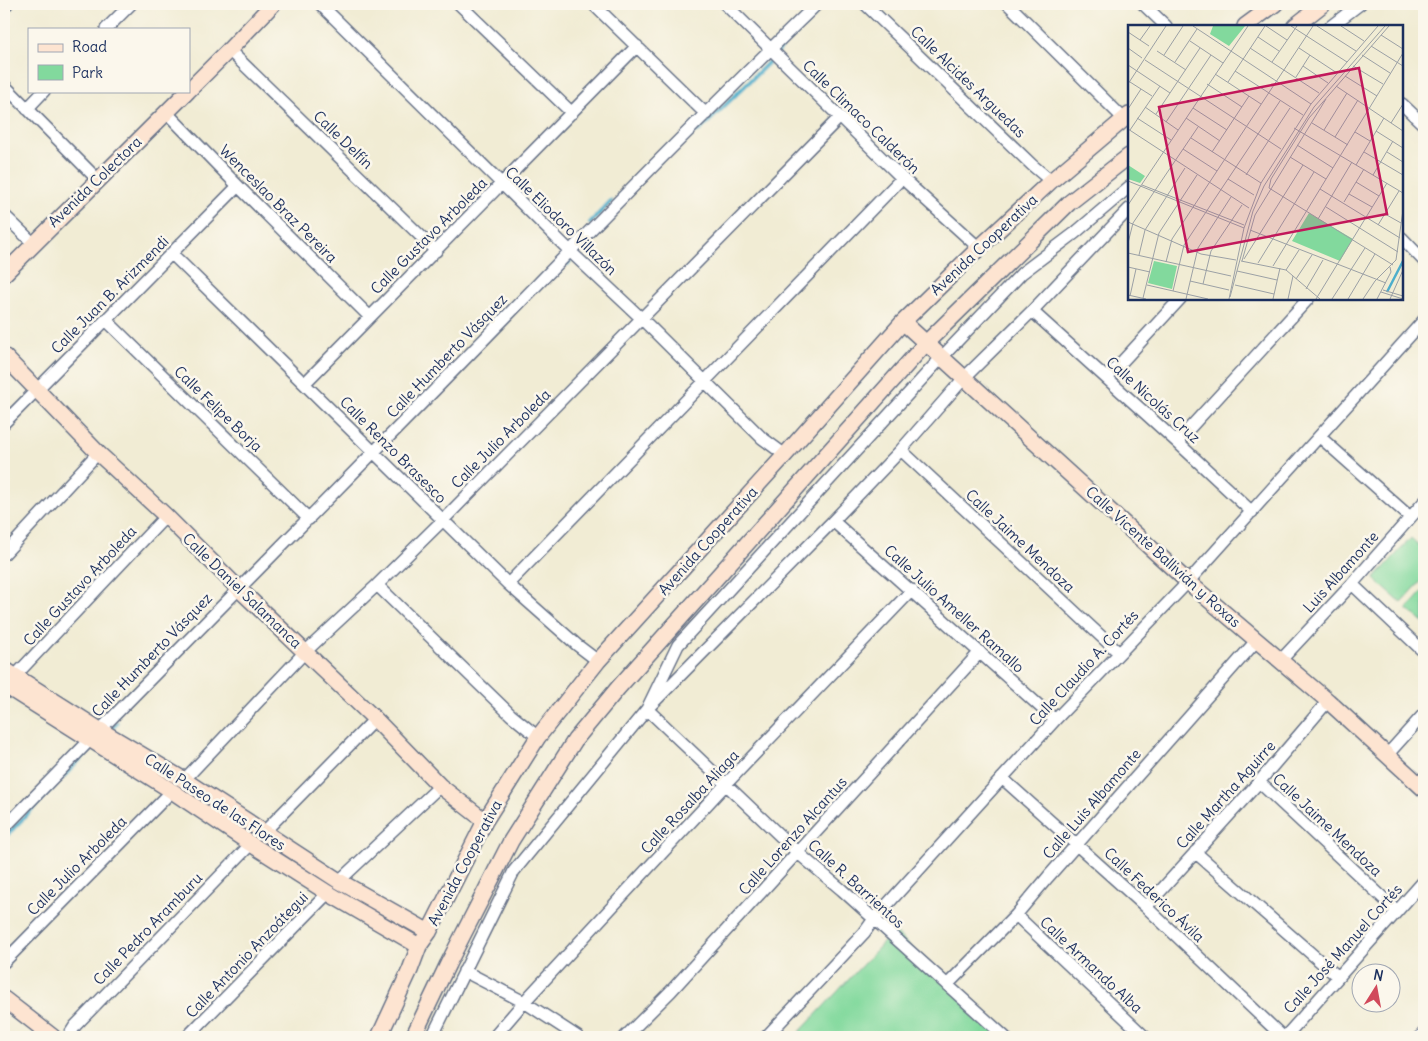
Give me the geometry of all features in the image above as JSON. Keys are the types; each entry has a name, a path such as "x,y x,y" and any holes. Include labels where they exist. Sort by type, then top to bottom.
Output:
{"street":[{"path":"4,7 7,4"},
{"path":"107,28 131,4"},
{"name":"Avenida Colectora","path":"190,89 273,4"},
{"name":"Calle Eliodoro Villazón","path":"320,4 764,441 785,455"},
{"path":"459,4 572,113"},
{"path":"593,4 706,114"},
{"name":"Calle Climaco Calderón","path":"724,4 839,118 979,248"},
{"name":"Calle Humberto Vásquez","path":"4,828 238,588 309,519 770,49 817,4"},
{"name":"Calle Alcides Arguedas","path":"865,4 1051,181"},
{"path":"1008,4 1127,117"},
{"path":"1143,4 1165,25"},
{"path":"1246,25 1275,4"},
{"path":"1295,25 1323,4"},
{"path":"1332,25 1360,4"},
{"name":"Calle Gustavo Arboleda","path":"305,384 637,46"},
{"name":"Calle Delfín","path":"229,50 436,251"},
{"path":"4,85 98,180"},
{"path":"26,109 43,92"},
{"name":"Avenida Colectora","path":"4,274 33,243 187,92"},
{"path":"1403,105 1424,125"},
{"name":"Wenceslao Braz Pereira","path":"166,112 370,317"},
{"name":"Avenida Cooperativa","path":"379,1037 419,946 429,932 485,820 538,737 598,661 903,322 1051,181 1127,117"},
{"name":"Calle Julio Arboleda","path":"184,780 305,652 377,585 442,520 839,118"},
{"name":"Avenida Cooperativa","path":"413,1037 511,841 575,740 618,688 926,343 1069,203 1128,157"},
{"path":"508,584 902,178"},
{"name":"Calle Juan B. Arizmendi","path":"4,423 238,186"},
{"path":"647,709 678,645 942,357 1022,273 1128,188"},
{"path":"432,1037 514,871 647,709 834,521 965,378 1128,210"},
{"path":"4,215 33,243"},
{"path":"1403,239 1424,261"},
{"name":"Calle Renzo Brasesco","path":"172,254 508,584 598,661"},
{"path":"1107,378 1179,300"},
{"path":"1177,442 1307,300"},
{"name":"Calle Nicolás Cruz","path":"1032,311 1252,512"},
{"name":"Calle Felipe Borja","path":"106,320 309,519"},
{"name":"Calle Claudio A. Cortés","path":"766,1037 864,933 874,919 1055,720 1188,582 1424,320"},
{"name":"Calle Vicente Ballivián y Roxas","path":"903,322 1188,582 1328,702 1424,789"},
{"name":"Calle Daniel Salamanca","path":"4,356 98,453 375,718 440,786 485,820"},
{"path":"1320,437 1410,517"},
{"name":"Calle Jaime Mendoza","path":"901,450 1119,653"},
{"path":"4,554 98,453"},
{"name":"Luis Albamonte","path":"1280,661 1352,584 1424,502"},
{"name":"Calle Gustavo Arboleda","path":"7,681 166,516"},
{"name":"Calle Julio Ameller Ramallo","path":"834,521 1055,720"},
{"path":"1352,584 1424,652"},
{"path":"377,585 511,715 538,737"},
{"name":"Calle Rosalba Aliaga","path":"494,1037 524,1002 726,784 912,590"},
{"name":"Calle Luis Albamonte","path":"947,985 1016,915 1257,640"},
{"name":"Calle Lorenzo Alcantus","path":"625,1037 670,992 980,652"},
{"name":"Calle Paseo de las Flores","path":"7,681 95,735 172,791 251,844 328,893 419,946"},
{"name":"Calle Martha Aguirre","path":"1146,908 1328,702"},
{"name":"Calle R. Barrientos","path":"647,709 798,852 1005,1037"},
{"path":"1387,755 1424,714"},
{"path":"251,844 375,718"},
{"name":"Calle Paseo de las Flores","path":"95,735 184,780 338,881 429,932"},
{"name":"Calle Federico Ávila","path":"1002,778 1146,908 1284,1037"},
{"path":"172,791 184,780"},
{"name":"Calle Jaime Mendoza","path":"1259,782 1398,911"},
{"path":"328,893 338,881 440,786"},
{"name":"Calle Julio Arboleda","path":"4,962 172,791"},
{"name":"Calle Pedro Aramburu","path":"68,1037 75,1026 251,844"},
{"path":"1195,852 1338,978"},
{"name":"Calle José Manuel Cortés","path":"1284,1037 1424,881"},
{"name":"Calle Antonio Anzoátegui","path":"187,1037 328,893"},
{"name":"Calle Armando Alba","path":"1016,915 1145,1037"},
{"path":"464,971 524,1002 578,1037"},
{"path":"4,999 53,1037"},
{"path":"1420,1037 1424,1033"}],"green space":[{"path":"1411,538 1424,550 1424,578 1401,603 1374,579"},
{"path":"1424,590 1424,623 1407,609"},
{"path":"894,931 1006,1037 795,1037"}],"waterway":[{"path":"694,132 700,130 770,61 784,44 813,17 814,11"},
{"path":"590,223 611,201"},
{"path":"568,264 580,245"},
{"path":"108,732 117,723"},
{"path":"4,838 94,745"}]}
